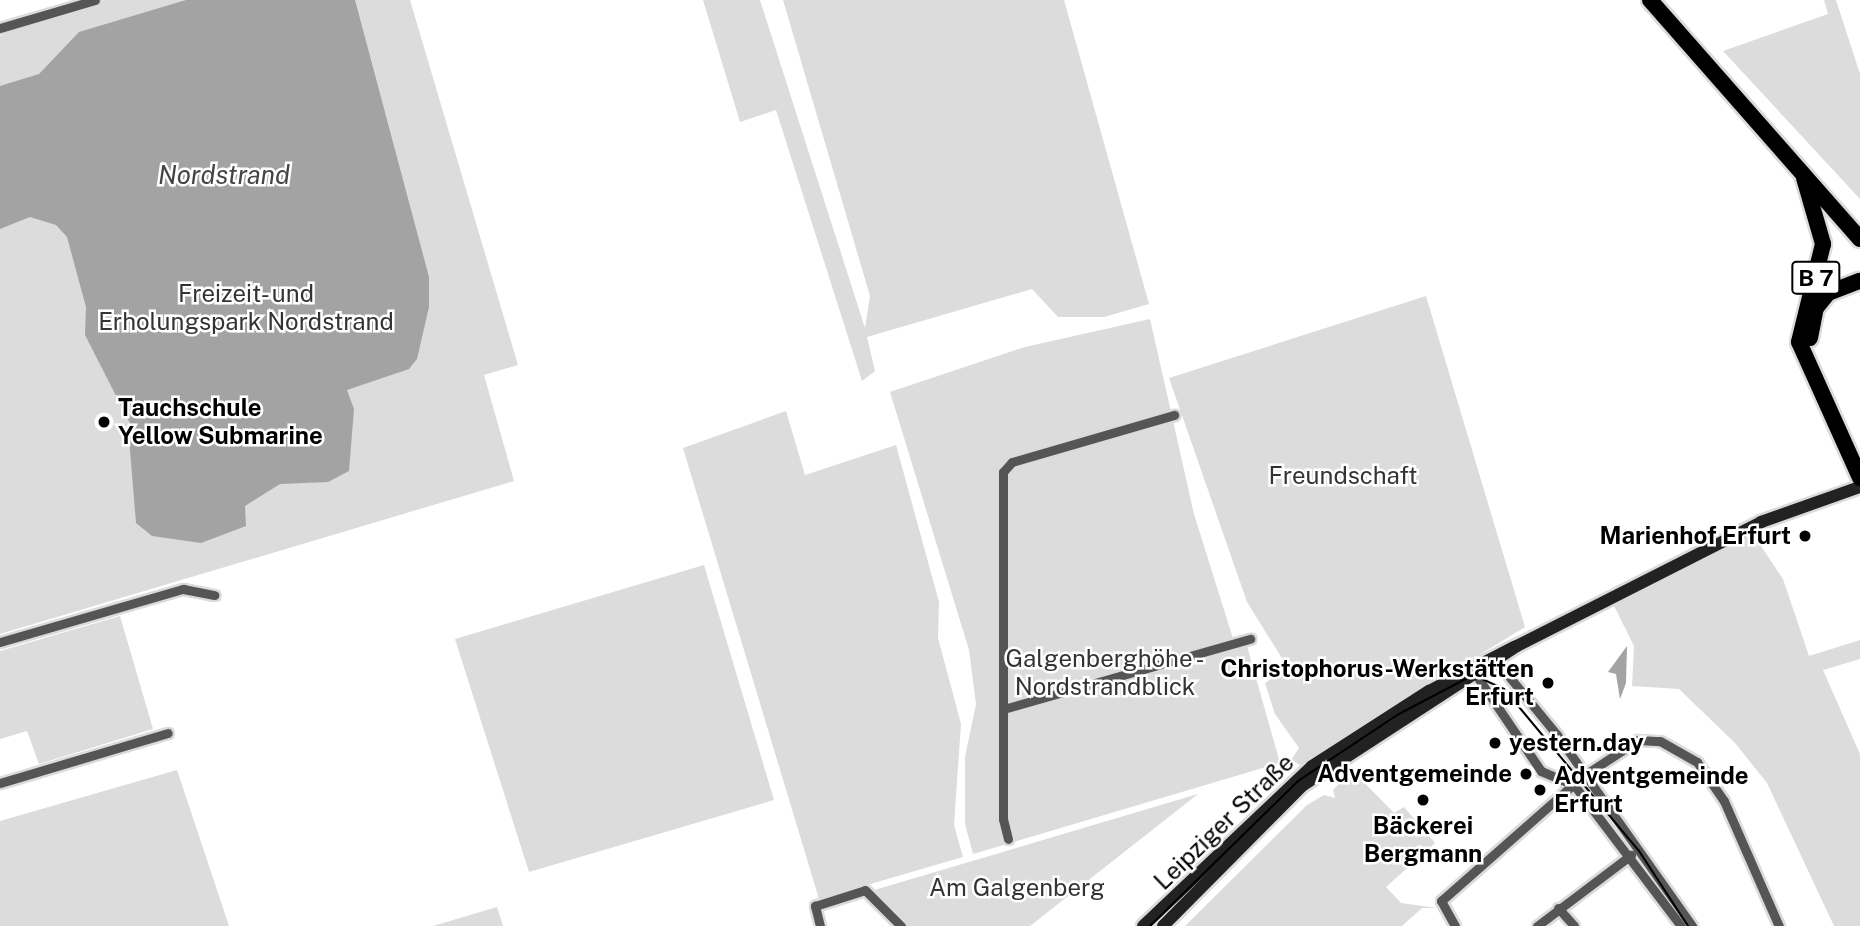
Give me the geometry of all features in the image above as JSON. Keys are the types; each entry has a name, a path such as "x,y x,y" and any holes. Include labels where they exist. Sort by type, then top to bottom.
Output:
{"highway":[{"name":"B 7","path":"1650,0 1860,239"},
{"path":"1665,0 1860,224"},
{"name":"B 7","path":"1804,178 1823,244 1799,342 1860,478"},
{"name":"B 7","path":"1860,281 1828,293 1810,325 1814,355 1860,448"}],"main road":[{"name":"Leipziger Straße","path":"1143,926 1312,766 1517,646 1760,522 1860,487"},
{"name":"Leipziger Straße","path":"1163,926 1302,786 1473,678 1486,663"}],"street":[{"path":"0,28 95,0"},
{"path":"1008,839 1003,819 1007,708 1001,571 1006,466 1174,415"},
{"path":"0,642 183,589 214,595"},
{"path":"1007,708 1250,639"},
{"path":"1681,926 1631,855 1574,785 1541,771 1473,678 1486,663 1583,776 1692,926"},
{"path":"0,783 168,733"},
{"path":"1455,926 1441,901 1583,776 1637,740 1660,741 1689,756 1724,801 1779,926"},
{"path":"1537,926 1631,855"},
{"path":"820,926 815,906 865,890 901,926"},
{"path":"1558,908 1574,926"}],"green space":[{"name":"Nordstrand","path":"104,0 410,0 518,365 484,375 514,481 0,634 0,36"},
{"path":"703,0 760,0 865,328 870,296 783,0 1064,0 1149,304 1104,317 1058,317 1032,289 867,337 875,371 862,381 776,110 740,122"},
{"path":"1824,0 1836,0 1860,74 1860,199 1723,51 1828,14"},
{"name":"Freundschaft","path":"1426,296 1525,627 1300,765 1291,760 1299,748 1275,714 1265,683 1288,668 1247,602 1169,378"},
{"name":"Galgenberghöhe - Nordstrandblick","path":"1150,319 1194,514 1236,648 1247,646 1280,763 973,854 965,824 965,757 976,704 969,650 890,392 1025,347"},
{"path":"786,411 805,475 896,445 939,602 938,638 961,724 954,825 963,857 819,899 683,448"},
{"path":"1753,534 1783,579 1809,656 1860,640 1860,659 1823,670 1860,754 1860,926 1834,926 1767,783 1735,743 1679,689 1632,686 1634,646 1612,602"},
{"path":"704,565 774,800 529,872 455,639"},
{"path":"120,616 153,729 39,764 27,731 0,739 0,651"},
{"path":"177,770 229,926 0,926 0,821"},
{"path":"1352,770 1394,813 1404,807 1435,843 1386,887 1401,903 1437,908 1422,908 1402,926 1185,926 1307,805 1324,795 1335,798 1333,790"},
{"name":"Am Galgenberg","path":"1198,794 1030,926 907,926 871,891"},
{"path":"497,907 503,926 433,926"}],"water":[{"name":"Nordstrand","path":"186,0 355,0 429,277 429,307 417,359 409,369 347,390 354,409 349,471 328,482 280,484 245,506 246,526 201,543 152,536 136,523 129,438 134,431 85,335 86,307 67,237 56,225 30,217 0,229 0,86 39,74 79,32"},
{"path":"1627,646 1626,683 1620,699 1616,674 1608,672"}],"tram line":[{"path":"1150,926 1298,781 1399,714 1473,675 1504,689 1639,851 1688,926"}],"place":[{"name":"Tauchschule Yellow Submarine","path":"104,422"},
{"name":"Marienhof Erfurt","path":"1805,536"},
{"name":"Christophorus-Werkstätten Erfurt","path":"1548,683"},
{"name":"yestern.day","path":"1495,743"},
{"name":"Adventgemeinde","path":"1526,774"},
{"name":"Adventgemeinde Erfurt","path":"1540,790"},
{"name":"Bäckerei Bergmann","path":"1423,800"}],"park label":[{"name":"Freizeit- und Erholungspark Nordstrand","path":"246,308"}]}
